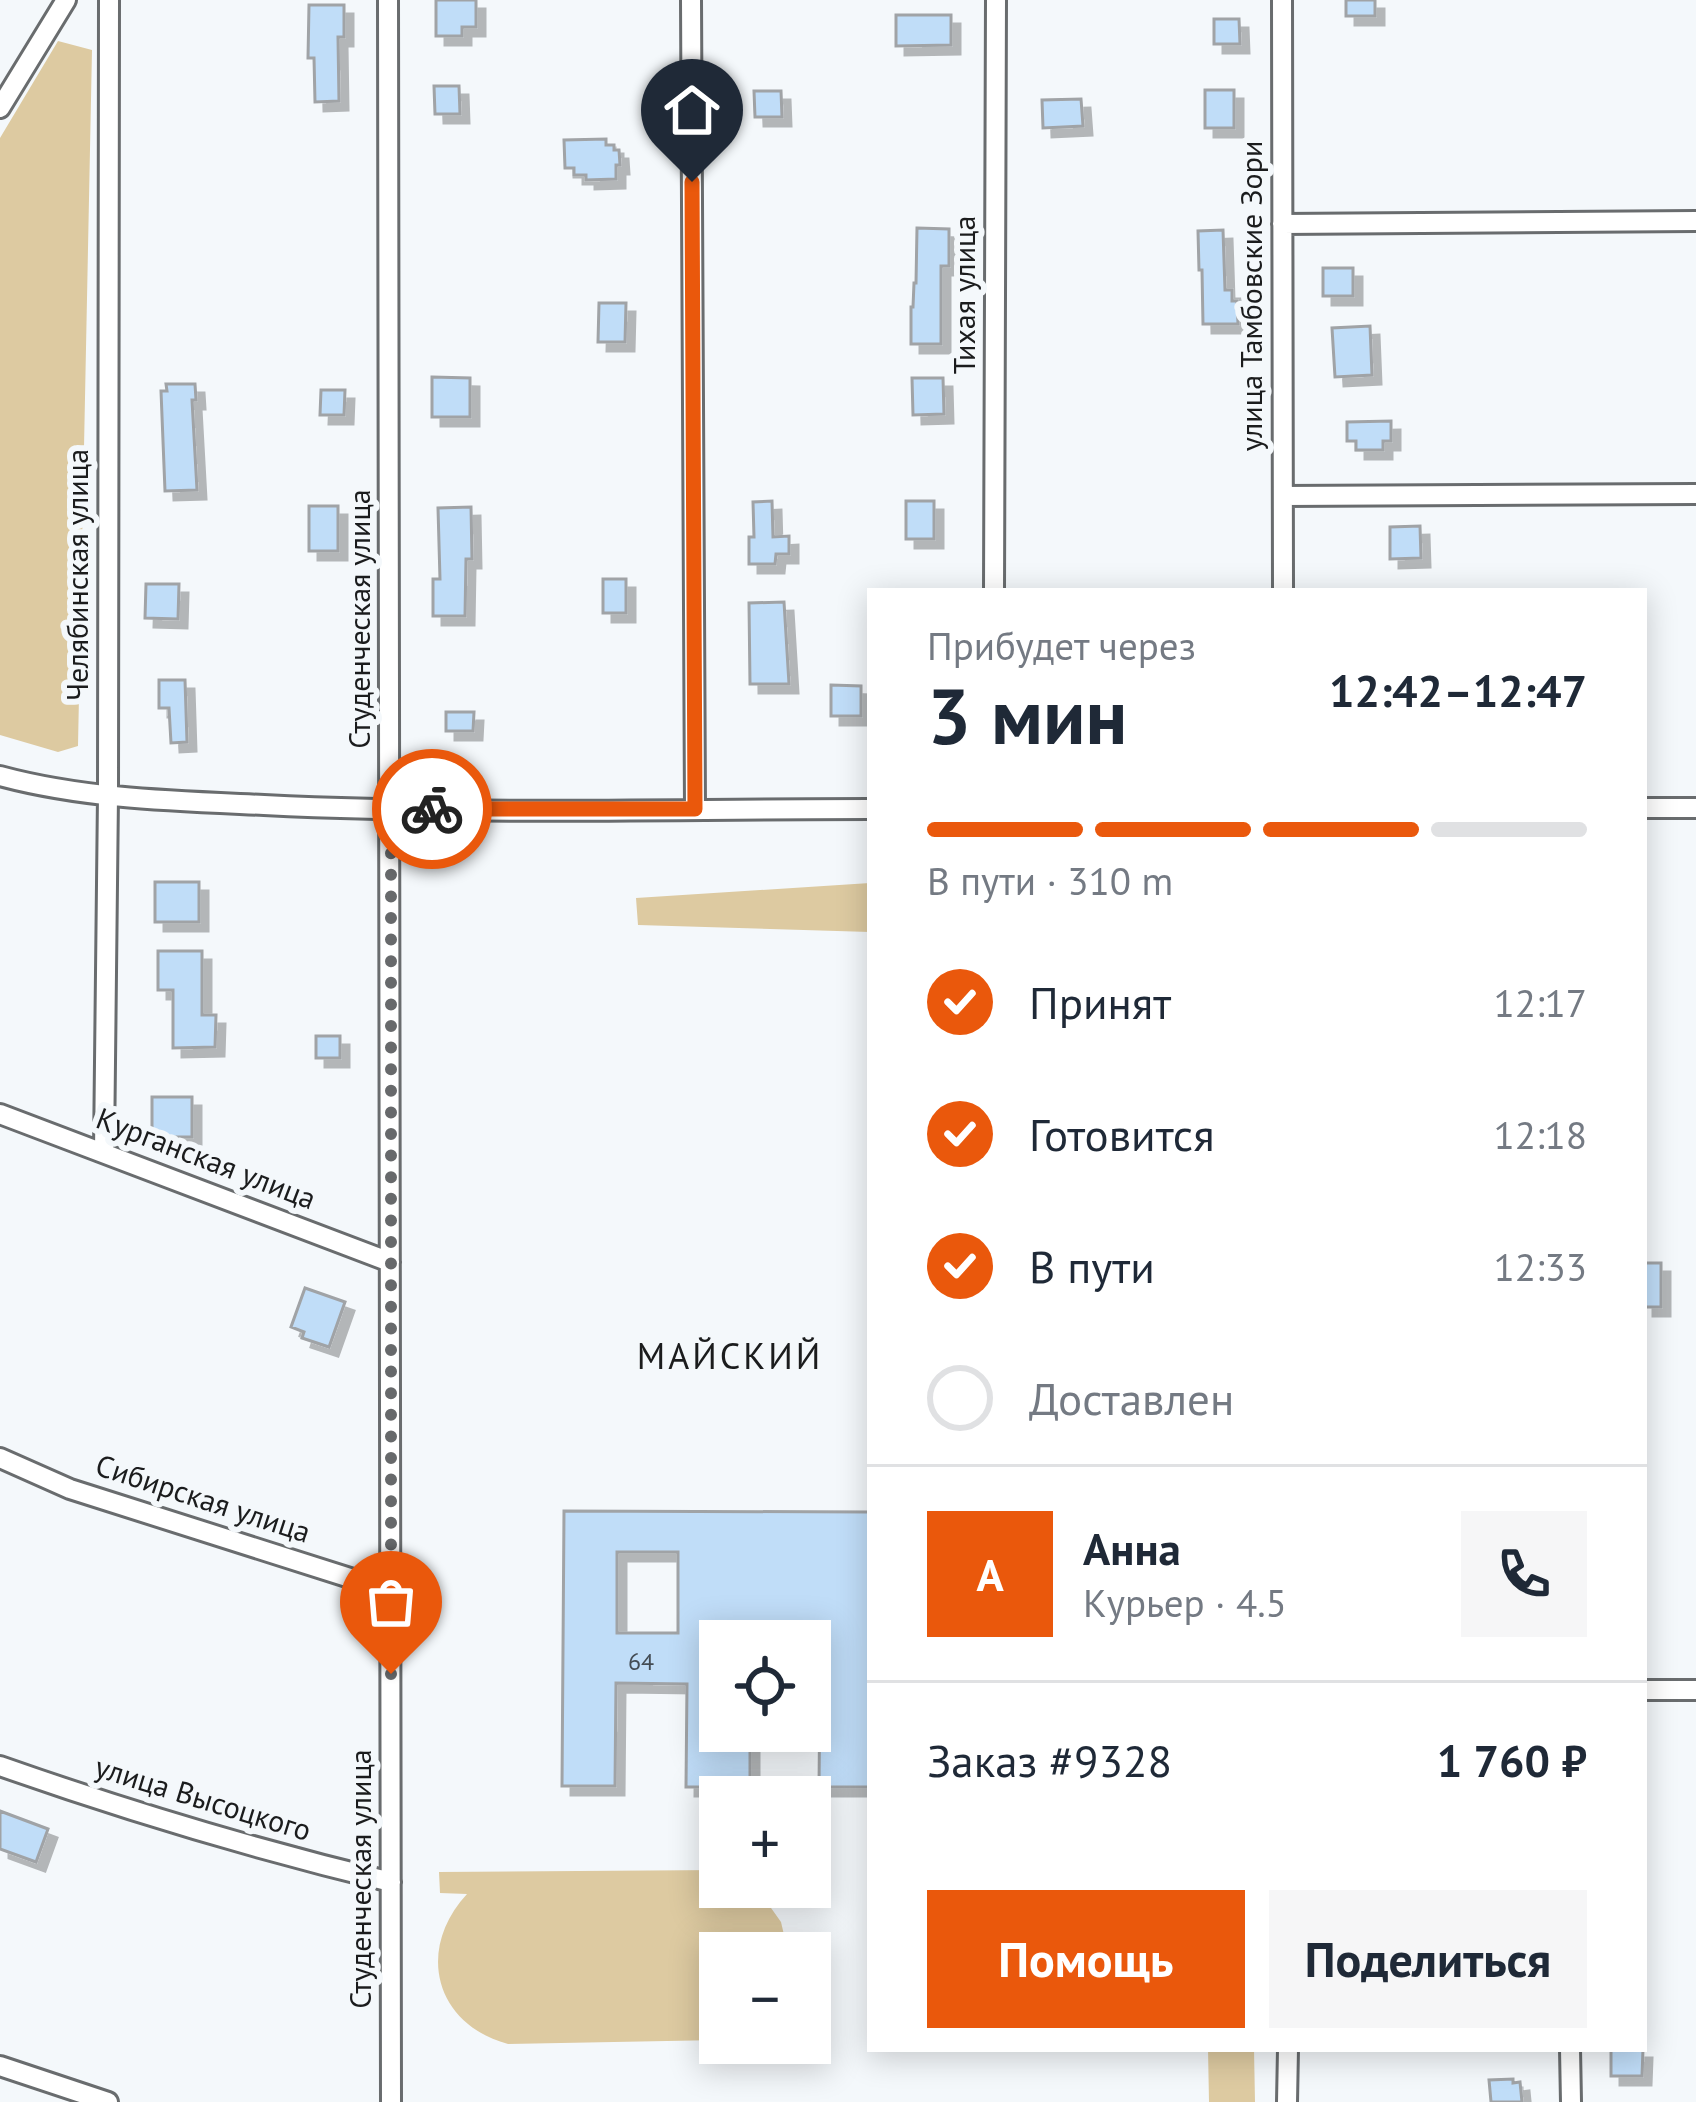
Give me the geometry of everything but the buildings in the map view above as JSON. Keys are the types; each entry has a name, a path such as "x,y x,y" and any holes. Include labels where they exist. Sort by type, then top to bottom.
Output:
{"street":[{"path":"0,108 65,0"},
{"name":"Челябинская улица","path":"104,1151 109,0"},
{"name":"Студенческая улица","path":"388,0 391,2102"},
{"path":"691,0 695,809"},
{"name":"Тихая улица","path":"994,588 996,0"},
{"name":"улица Тамбовские Зори","path":"1282,0 1283,588"},
{"path":"1282,224 1696,221"},
{"path":"1282,496 1696,494"},
{"path":"0,776 46,789 108,795 391,810 867,809"},
{"path":"1647,808 1696,808"},
{"name":"Курганская улица","path":"0,1114 390,1262"},
{"name":"Сибирская улица","path":"0,1459 70,1489 391,1591"},
{"path":"1647,1690 1696,1690"},
{"name":"улица Высоцкого","path":"0,1766 121,1808 391,1882"},
{"path":"1287,2102 1288,2052"},
{"path":"1570,2052 1571,2102"},
{"path":"0,2066 107,2102"}],"shaded area":[{"path":"58,41 92,50 78,746 58,752 0,735 0,138"},
{"path":"867,883 867,932 638,925 636,898"},
{"path":"699,1870 699,1908 771,1908 783,1932 699,1932 699,2040 508,2044 463,2020 449,2002 438,1960 441,1938 467,1894 440,1893 439,1872"},
{"path":"1208,2052 1254,2052 1255,2102 1209,2102"}],"way so far":[{"path":"391,1674 391,810 432,809"}],"district":[{"name":"МАЙСКИЙ","path":"730,1356"}],"route":[{"path":"432,809 695,809 692,182"}]}
